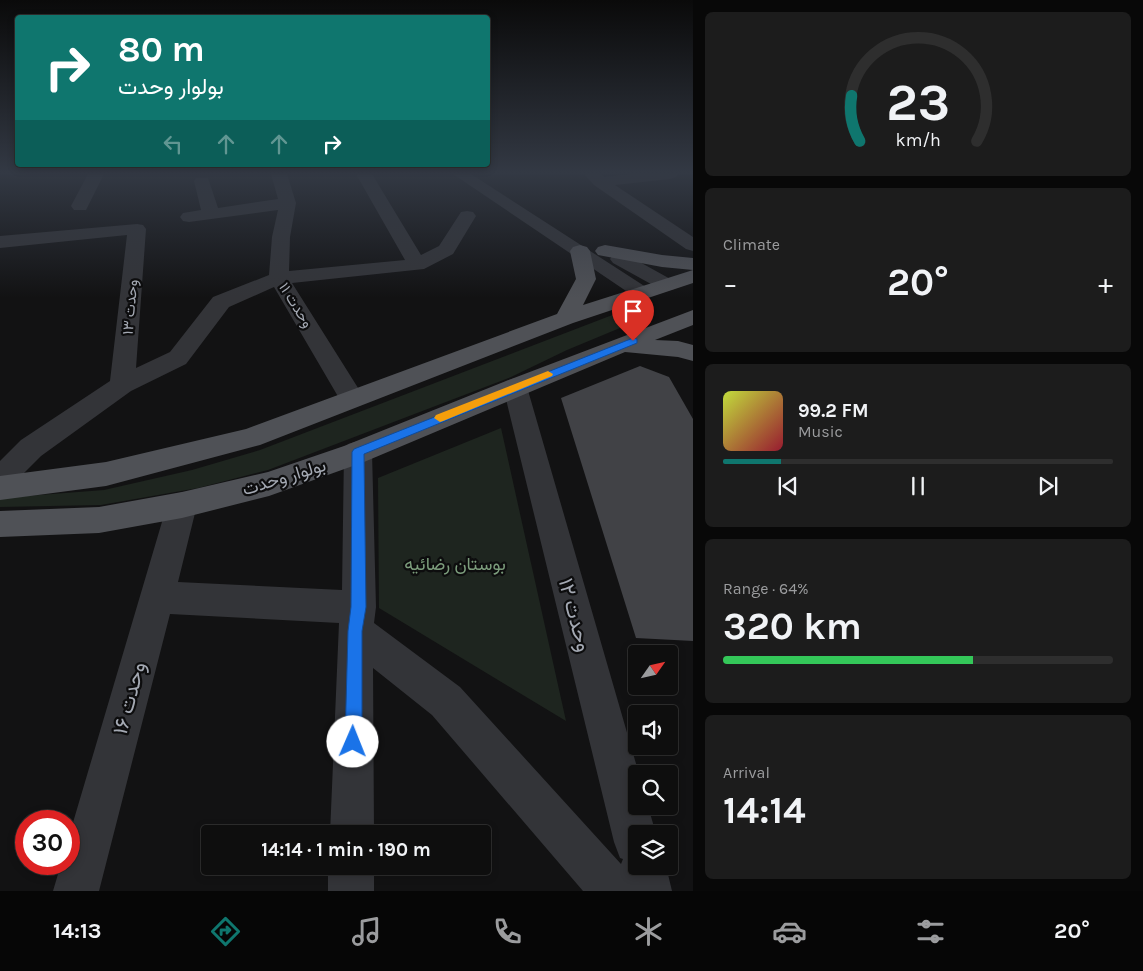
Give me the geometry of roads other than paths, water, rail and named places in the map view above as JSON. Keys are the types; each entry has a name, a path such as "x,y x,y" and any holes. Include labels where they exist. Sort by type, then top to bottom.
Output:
{"main road":[{"path":"565,318 586,279 580,251"},
{"path":"605,251 662,261 693,264"},
{"path":"0,488 106,474 250,438 565,318 693,276"},
{"path":"667,285 691,316"},
{"path":"642,293 691,316"},
{"name":"بولوار وحدت","path":"0,524 99,520 182,505 269,484 358,452 691,316"},
{"path":"620,346 678,349 693,353"}],"street":[{"path":"189,217 199,216"},
{"name":"وحدت ۱۱","path":"285,216 281,237 279,278 352,399"},
{"path":"388,216 417,265"},
{"path":"0,479 31,448 122,384 178,358 221,302 279,278 417,265 446,250 467,216"},
{"path":"525,216 642,293"},
{"path":"549,216 605,251 667,285"},
{"path":"650,216 693,245"},
{"name":"وحدت ۱۳","path":"0,242 137,229 122,384"},
{"name":"وحدت ۱۲","path":"515,387 631,825"},
{"path":"352,825 357,619 358,452"},
{"name":"وحدت ۱۶","path":"76,891 182,505"},
{"path":"157,597 357,619 446,701 614,891"},
{"path":"351,875 351,891"},
{"path":"645,875 649,891"}],"park label":[{"name":"بوستان رضائیه","path":"455,564"}]}
